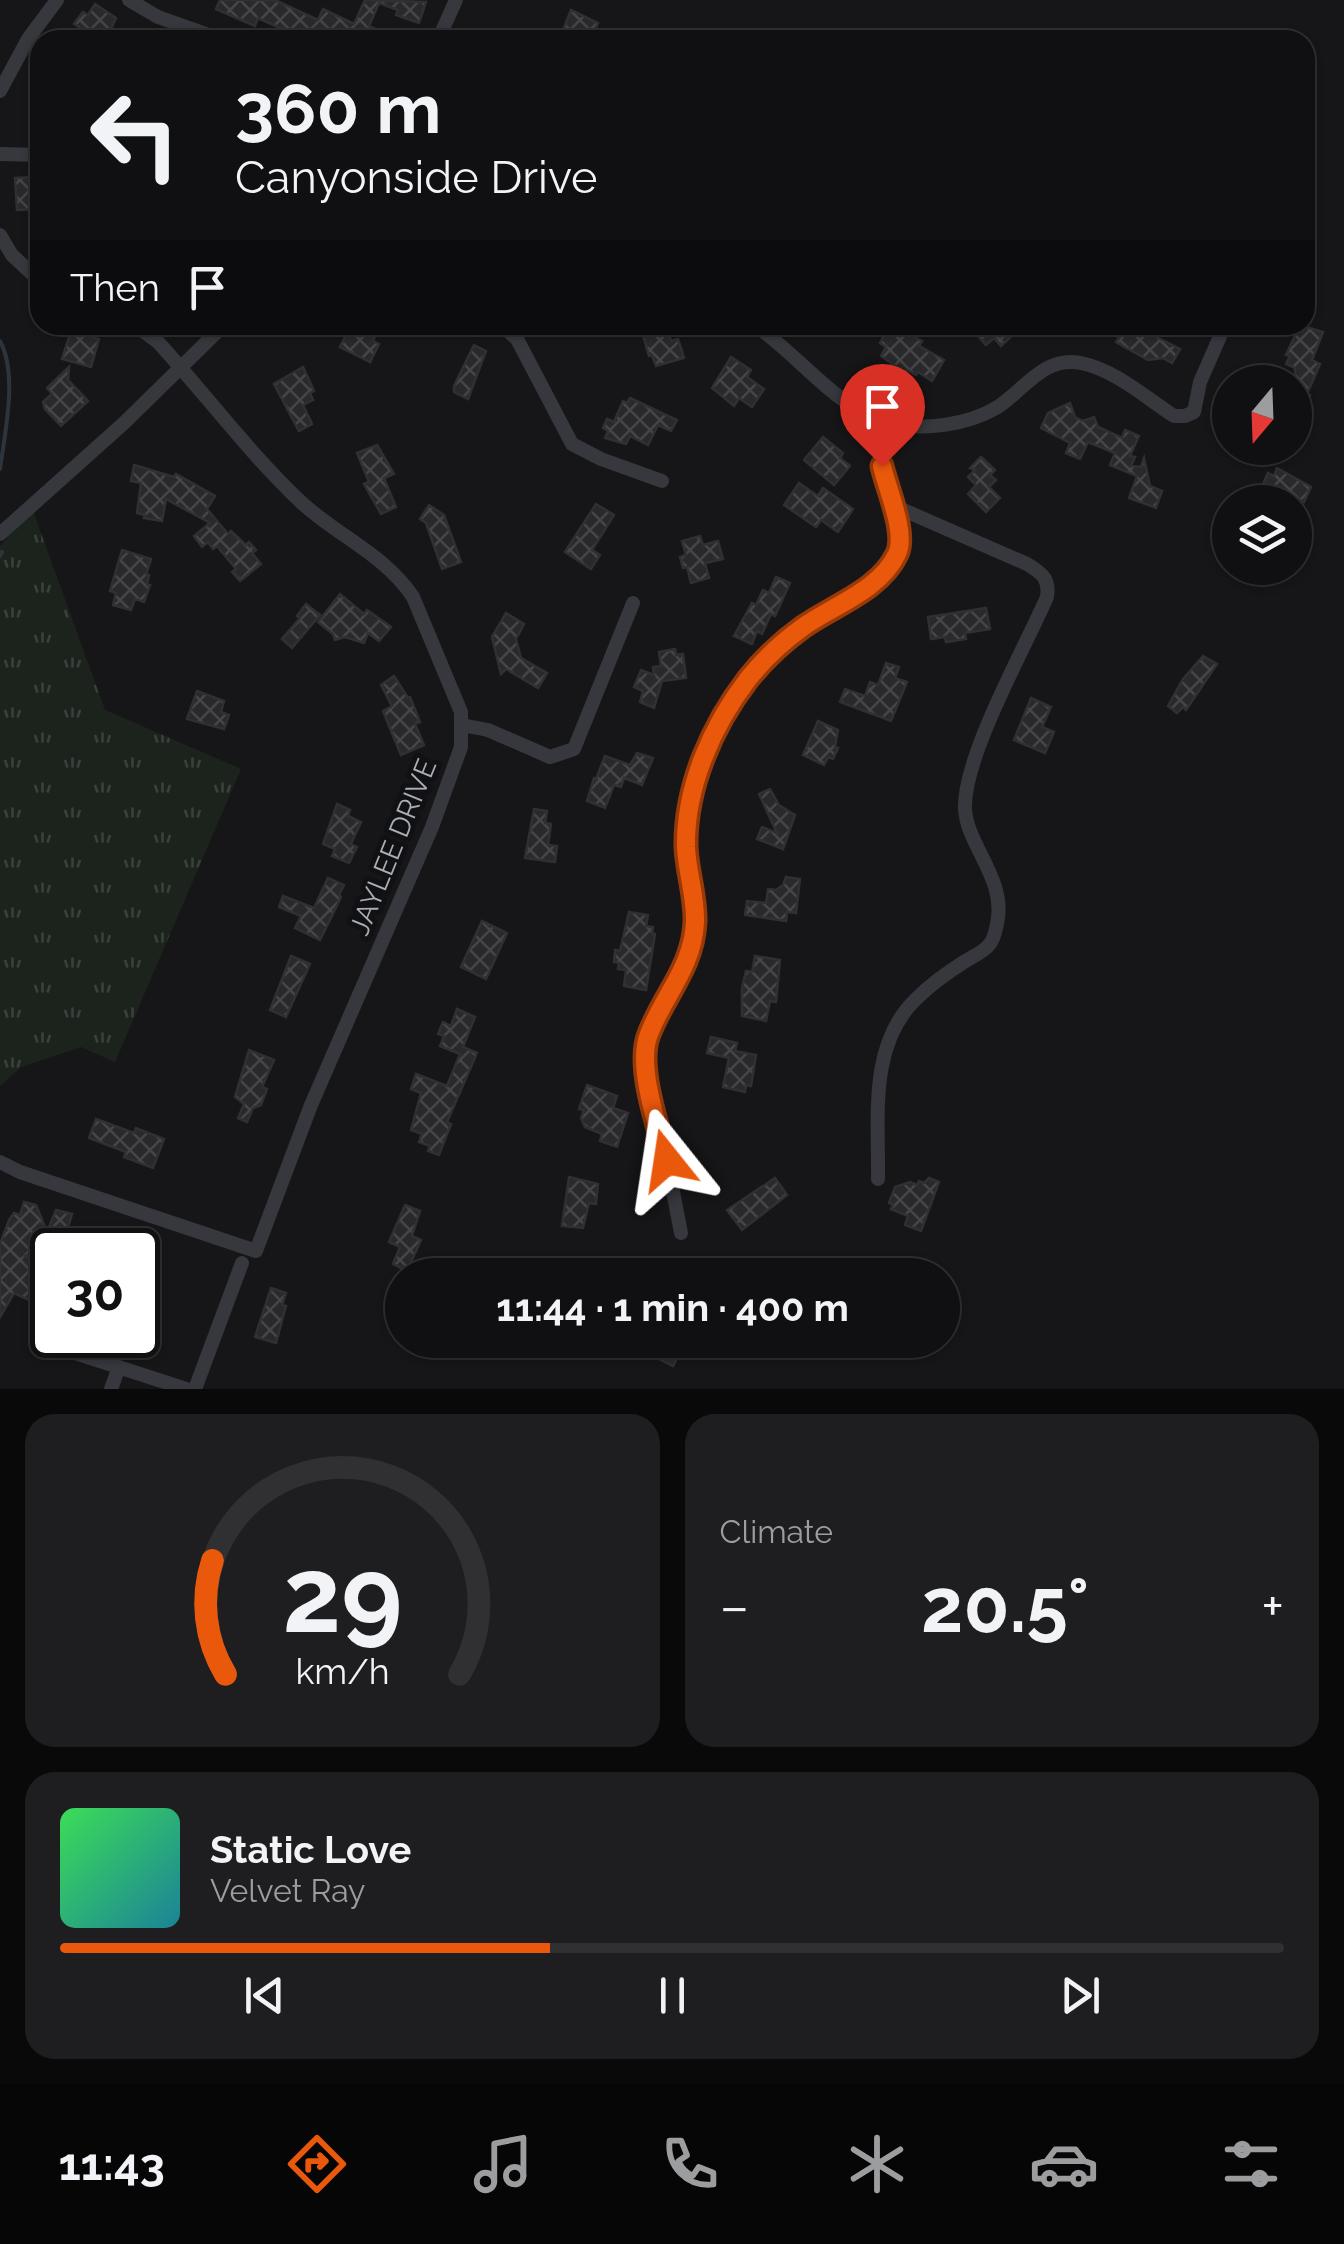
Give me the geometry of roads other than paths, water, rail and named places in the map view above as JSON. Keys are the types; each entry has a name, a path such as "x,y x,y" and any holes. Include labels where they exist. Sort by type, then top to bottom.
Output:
{"street":[{"path":"35,30 57,0"},
{"path":"129,0 158,17 194,30"},
{"path":"442,30 456,0"},
{"path":"0,91 30,36"},
{"path":"0,154 30,154"},
{"path":"0,235 12,256 30,272"},
{"name":"JAYLEE DRIVE","path":"0,1162 256,1251 311,1105 432,827 458,757 462,725 457,702 404,583 378,558 298,499 149,335"},
{"path":"0,534 214,335"},
{"path":"512,335 572,444 601,460 662,481"},
{"path":"766,335 852,404 889,423 928,426 964,421 997,408 1032,376 1076,361 1104,370 1174,416 1185,416 1194,412 1200,382 1221,335"},
{"path":"681,1233 646,1083 647,1036 676,988 695,923 686,848 688,805 705,754 747,681 784,642 886,573 900,550 900,526 882,466 889,423"},
{"path":"878,1179 880,1113 876,1085 899,1024 914,1000 989,945 998,921 988,862 973,838 965,809 970,775 1049,585 1043,574 1028,564 892,504"},
{"path":"462,725 488,730 550,757 574,750 632,602"},
{"path":"195,1389 242,1263"},
{"path":"90,1358 186,1389"},
{"path":"112,1389 119,1368"}],"waterway":[{"path":"0,341 9,386 0,469"},
{"path":"0,556 2,552"}]}
